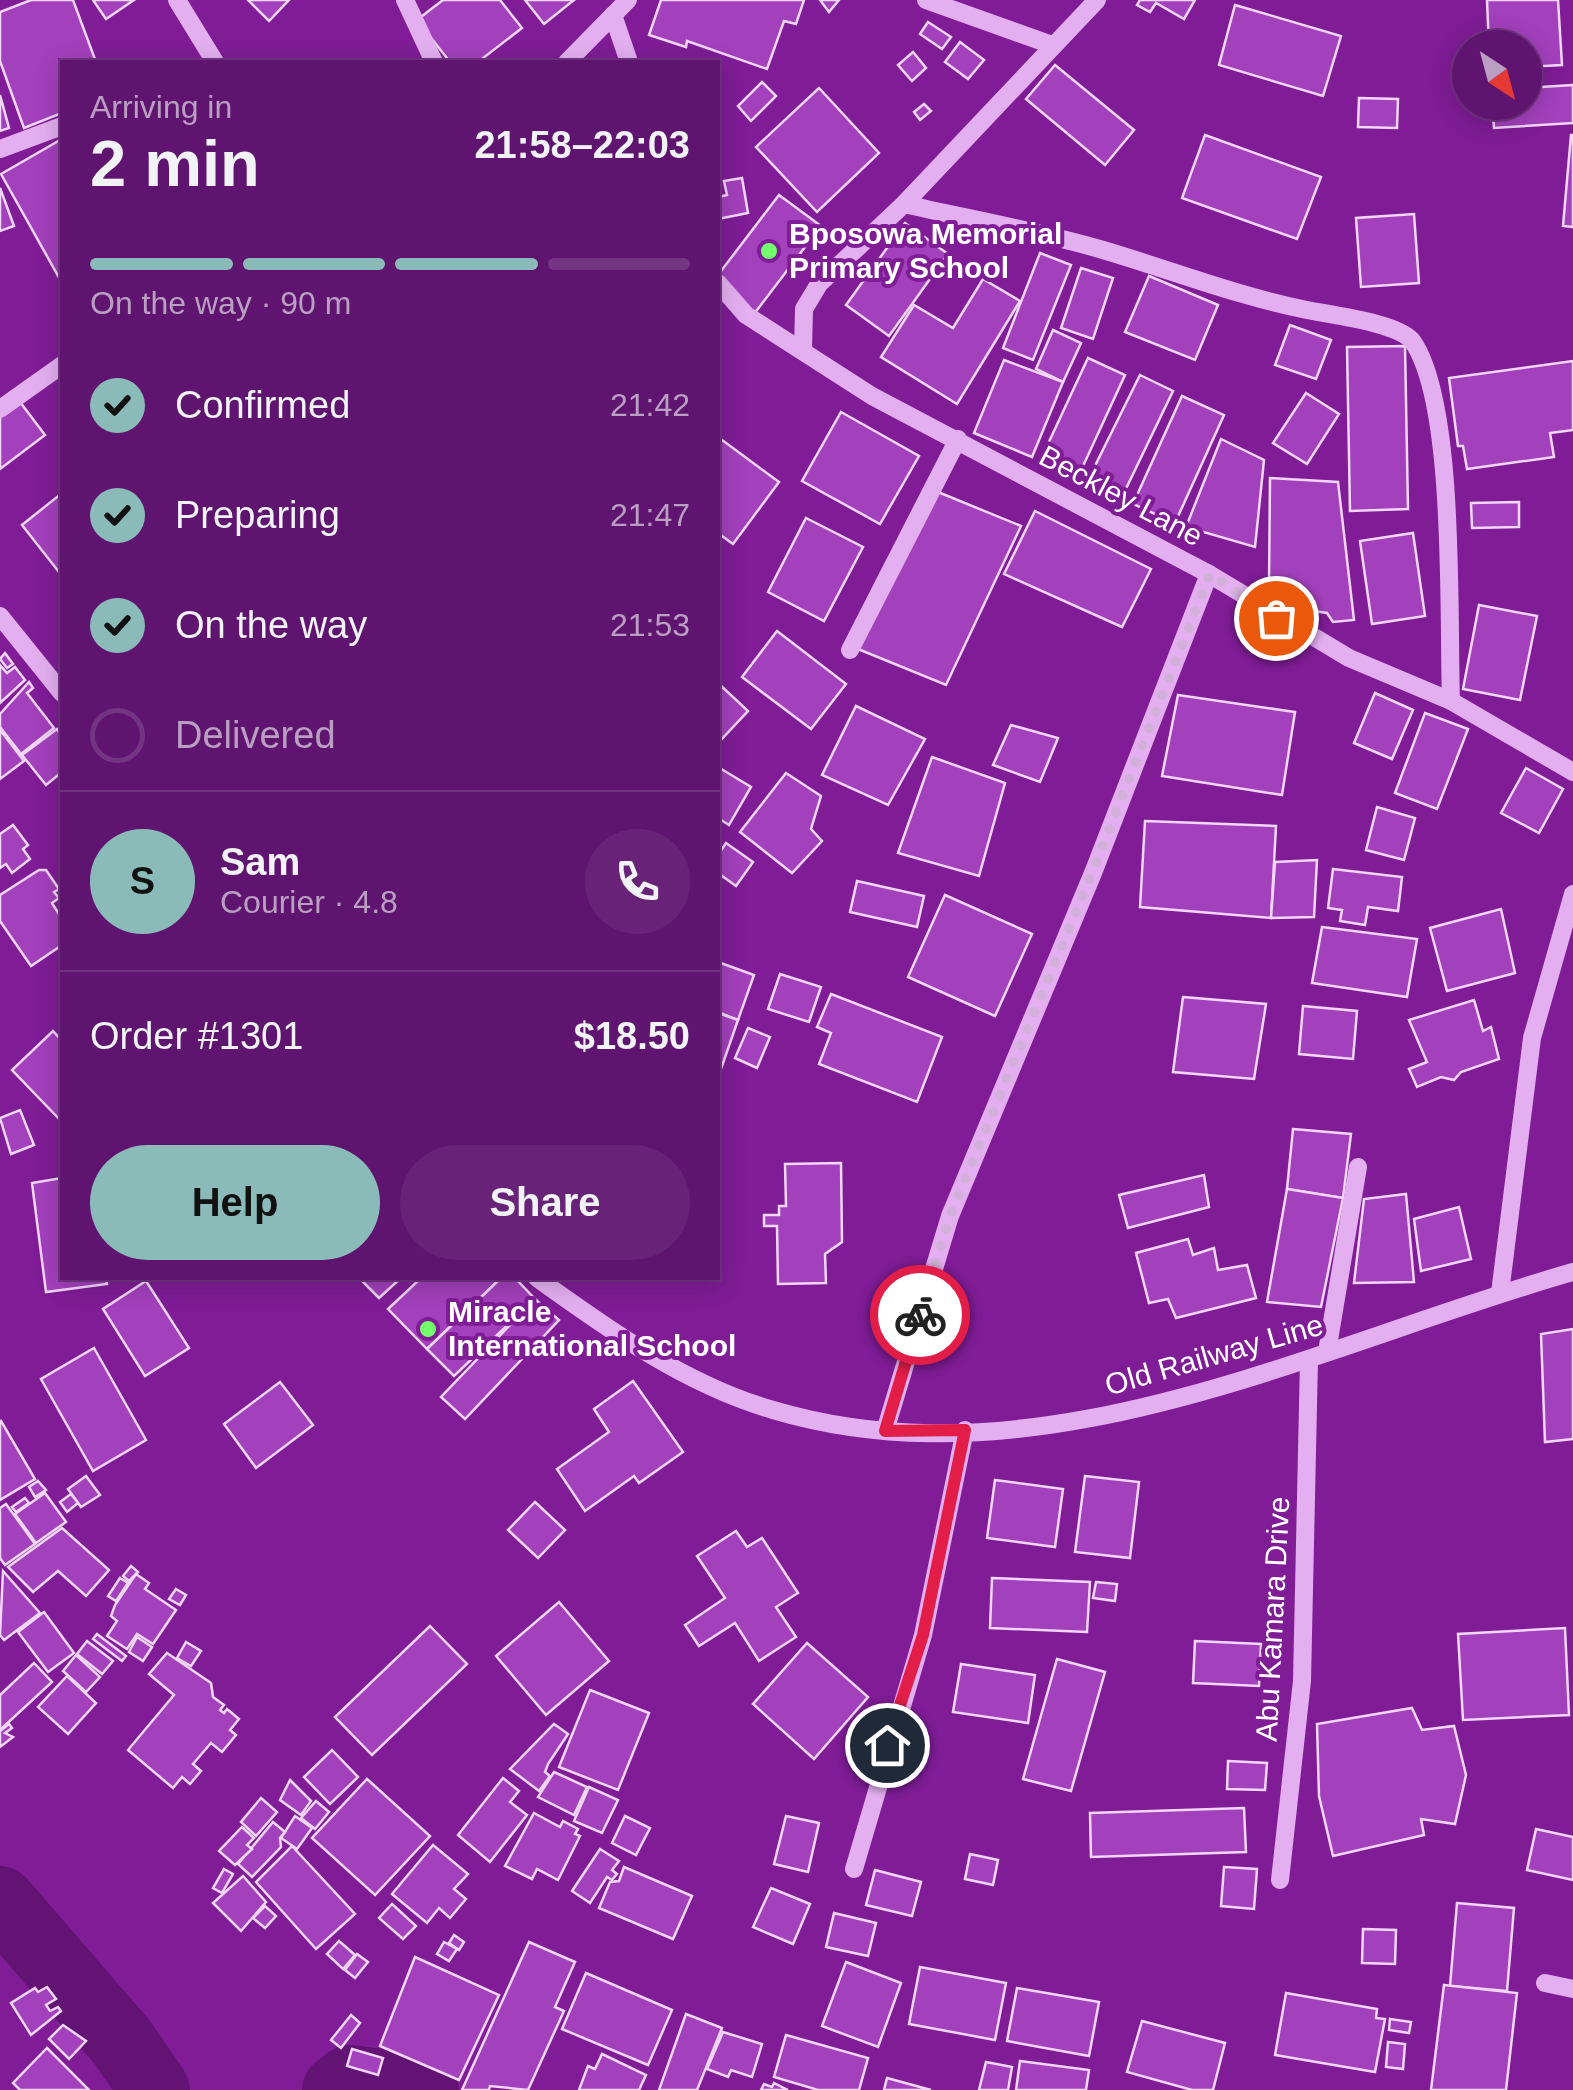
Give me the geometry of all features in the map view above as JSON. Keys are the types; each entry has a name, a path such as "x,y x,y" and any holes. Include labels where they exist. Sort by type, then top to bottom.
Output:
{"street":[{"path":"178,0 208,60"},
{"path":"405,0 433,60"},
{"path":"569,60 628,0"},
{"path":"926,0 1052,45"},
{"path":"803,350 804,309 818,284 904,204 1097,0"},
{"path":"612,15 628,60"},
{"path":"0,149 60,127"},
{"path":"904,204 1098,249 1276,304 1375,324 1410,337 1426,363 1436,404 1445,501 1451,701"},
{"name":"Beckley Lane","path":"720,285 746,315 872,396 1210,574 1350,658 1451,701 1573,772"},
{"path":"0,409 60,367"},
{"path":"850,650 958,440"},
{"path":"885,1431 950,1216 1210,574"},
{"path":"0,616 60,690"},
{"path":"1500,1292 1532,1038 1573,894"},
{"name":"Abu Kamara Drive","path":"1280,1880 1302,1681 1318,1356 1358,1167"},
{"name":"Old Railway Line","path":"540,1280 601,1325 690,1376 771,1410 885,1431 1055,1425 1168,1403 1500,1292 1573,1272"},
{"path":"854,1870 923,1635 965,1430"},
{"path":"1546,1983 1573,1989"}],"building":[{"path":"31,0 73,0 95,60 60,60 60,114 24,128 0,61 0,12"},
{"path":"93,0 134,0 106,19"},
{"path":"248,0 289,0 269,21"},
{"path":"443,0 500,0 522,28 481,60 448,60 417,20"},
{"path":"525,0 574,0 544,24"},
{"path":"661,0 804,0 796,24 784,21 767,69 687,41 686,47 649,35"},
{"path":"820,0 839,0 829,12"},
{"path":"1140,0 1195,0 1184,19 1156,3 1150,12 1137,5"},
{"path":"1487,0 1558,0 1562,65 1542,66 1542,30 1488,30"},
{"path":"1235,5 1341,36 1323,96 1219,65"},
{"path":"928,22 951,37 942,49 920,34"},
{"path":"960,42 984,60 968,79 945,62"},
{"path":"913,52 926,68 912,81 898,65"},
{"path":"1055,65 1134,130 1105,165 1026,99"},
{"path":"762,82 776,96 751,121 738,106"},
{"path":"1573,85 1573,123 1494,128 1493,120 1542,120 1542,87"},
{"path":"819,88 879,153 817,212 756,147"},
{"path":"0,95 9,128 0,131"},
{"path":"1359,98 1398,99 1397,128 1358,127"},
{"path":"924,104 931,111 920,120 914,112"},
{"path":"1205,135 1321,177 1297,239 1182,198"},
{"path":"1573,135 1573,227 1563,226"},
{"path":"60,140 60,279 1,174"},
{"path":"742,178 748,213 720,219 720,197 727,195 724,181"},
{"path":"0,188 14,226 0,231"},
{"name":"Bposowa Memorial Primary School","path":"779,195 821,226 751,318 720,272"},
{"path":"1414,214 1419,283 1361,287 1356,218"},
{"path":"905,223 948,254 889,336 846,305"},
{"path":"1040,253 1071,265 1033,360 1003,348"},
{"path":"1081,268 1113,278 1093,339 1061,328"},
{"path":"1149,276 1218,305 1195,360 1125,332"},
{"path":"983,279 1020,301 957,404 881,357 914,305 953,328"},
{"path":"1290,325 1331,340 1316,379 1275,365"},
{"path":"1053,330 1081,343 1063,382 1036,369"},
{"path":"1405,346 1408,509 1350,511 1347,347"},
{"path":"1088,358 1125,375 1078,477 1040,461"},
{"path":"1004,360 1063,382 1032,457 974,433"},
{"path":"1573,361 1573,430 1550,433 1554,457 1467,469 1463,446 1458,446 1449,378"},
{"path":"1140,375 1173,391 1121,499 1087,482"},
{"path":"1306,393 1339,414 1307,464 1273,443"},
{"path":"14,394 45,435 0,469 0,405"},
{"path":"1182,396 1224,415 1175,523 1133,504"},
{"path":"841,412 919,456 880,524 802,481"},
{"path":"720,438 779,482 733,544 720,534"},
{"path":"1221,439 1264,460 1255,547 1186,527"},
{"path":"1270,478 1338,482 1354,620 1333,622 1327,613 1307,610 1269,586"},
{"path":"938,492 1021,526 946,685 858,649"},
{"path":"60,495 60,573 22,525"},
{"path":"1519,502 1519,527 1472,528 1471,503"},
{"path":"1035,511 1151,569 1122,627 1004,574"},
{"path":"806,518 863,547 824,621 768,592"},
{"path":"1413,533 1425,616 1372,624 1360,541"},
{"path":"1479,605 1537,616 1520,700 1463,689"},
{"path":"777,631 846,684 811,729 742,677"},
{"path":"5,653 13,664 7,668 0,659"},
{"path":"0,665 7,673 15,667 25,680 0,703"},
{"path":"29,682 33,688 27,693 54,728 21,754 0,727 0,714"},
{"path":"720,685 748,711 720,741"},
{"path":"1375,693 1413,710 1392,759 1354,743"},
{"path":"1178,695 1295,712 1282,795 1162,776"},
{"path":"856,706 925,739 888,805 822,775"},
{"path":"1425,713 1468,729 1437,809 1395,793"},
{"path":"1011,725 1058,738 1040,782 993,765"},
{"path":"57,729 60,774 46,785 22,755"},
{"path":"0,730 24,761 0,779"},
{"path":"932,757 1005,783 979,876 898,853"},
{"path":"720,768 751,787 729,825 720,819"},
{"path":"1526,768 1563,789 1539,833 1501,813"},
{"path":"786,773 821,796 811,829 822,841 792,873 740,832"},
{"path":"1377,807 1415,818 1404,860 1366,850"},
{"path":"1145,821 1276,826 1271,918 1140,907"},
{"path":"13,825 28,845 23,849 30,859 12,873 6,864 0,868 0,834"},
{"path":"726,843 753,862 736,886 720,874 720,852"},
{"path":"1317,860 1314,917 1271,918 1275,862"},
{"path":"1333,869 1402,877 1398,911 1368,907 1365,925 1340,921 1342,910 1328,908"},
{"path":"39,870 46,870 59,889 54,892 59,898 52,903 60,916 60,946 31,966 0,921 0,895"},
{"path":"857,881 924,896 917,927 850,912"},
{"path":"945,895 1032,934 995,1016 908,977"},
{"path":"1501,909 1515,973 1447,991 1430,928"},
{"path":"1322,927 1417,939 1407,997 1312,983"},
{"path":"720,963 754,975 738,1020 720,1013"},
{"path":"780,974 821,987 809,1022 768,1009"},
{"path":"831,994 942,1037 917,1102 819,1064 831,1033 817,1027"},
{"path":"1183,997 1266,1004 1254,1079 1173,1072"},
{"path":"1474,1000 1483,1031 1491,1027 1499,1059 1461,1072 1454,1080 1441,1077 1417,1087 1409,1069 1427,1062 1409,1020"},
{"path":"1303,1006 1357,1011 1353,1059 1299,1054"},
{"path":"720,1014 738,1020 720,1069"},
{"path":"748,1028 770,1037 757,1068 735,1058"},
{"path":"53,1031 60,1039 60,1120 12,1070"},
{"path":"20,1110 34,1145 11,1154 0,1118"},
{"path":"1293,1129 1351,1134 1343,1198 1287,1189"},
{"path":"841,1163 842,1242 825,1254 826,1283 778,1284 777,1226 764,1226 764,1215 779,1215 779,1206 786,1206 785,1164"},
{"path":"1204,1175 1209,1207 1128,1228 1119,1195"},
{"path":"60,1178 60,1280 106,1280 107,1284 46,1292 32,1183"},
{"path":"1287,1189 1343,1198 1321,1307 1267,1302"},
{"path":"1406,1194 1414,1282 1354,1283 1364,1199"},
{"path":"1459,1207 1471,1259 1421,1271 1414,1219"},
{"path":"1188,1239 1193,1255 1214,1248 1218,1270 1247,1265 1256,1298 1176,1318 1168,1299 1149,1303 1136,1253"},
{"path":"361,1280 399,1280 379,1298"},
{"name":"Miracle International School","path":"419,1280 499,1280 427,1349 388,1309"},
{"path":"499,1280 517,1280 535,1299 454,1376 427,1349"},
{"path":"146,1281 189,1348 145,1376 103,1309"},
{"path":"535,1299 559,1320 465,1419 441,1397"},
{"path":"1573,1329 1573,1439 1545,1442 1541,1334"},
{"path":"94,1348 146,1440 93,1471 41,1379"},
{"path":"633,1381 683,1452 639,1483 634,1476 585,1511 557,1469 609,1432 594,1409"},
{"path":"280,1382 313,1425 256,1468 224,1424"},
{"path":"0,1422 35,1479 0,1500"},
{"path":"86,1476 100,1495 81,1507 68,1489"},
{"path":"1085,1476 1139,1482 1130,1558 1075,1552"},
{"path":"995,1480 1063,1489 1055,1547 987,1538"},
{"path":"38,1481 46,1490 35,1497 29,1487"},
{"path":"45,1493 66,1522 36,1543 15,1514"},
{"path":"71,1494 78,1503 67,1512 60,1502"},
{"path":"25,1498 29,1503 16,1512 12,1507"},
{"path":"535,1502 565,1530 538,1558 508,1530"},
{"path":"6,1504 35,1544 5,1565 0,1558 0,1508"},
{"path":"62,1528 109,1570 86,1596 58,1571 33,1592 8,1567"},
{"path":"736,1531 747,1547 762,1538 798,1593 776,1607 796,1637 759,1661 735,1623 699,1646 685,1625 725,1598 697,1556"},
{"path":"131,1566 138,1572 129,1581 123,1576"},
{"path":"3,1571 40,1613 4,1640 0,1635"},
{"path":"136,1574 149,1583 145,1589 176,1610 153,1644 137,1634 127,1649 107,1636 117,1621 111,1616 115,1605"},
{"path":"120,1578 128,1583 116,1601 108,1596"},
{"path":"992,1578 1090,1582 1087,1632 990,1628"},
{"path":"1096,1582 1117,1584 1115,1601 1093,1598"},
{"path":"176,1589 186,1595 180,1605 169,1599"},
{"path":"559,1602 609,1661 546,1715 496,1656"},
{"path":"44,1612 74,1653 48,1672 18,1632"},
{"path":"430,1626 467,1664 372,1755 335,1717"},
{"path":"1565,1628 1569,1715 1463,1720 1458,1634"},
{"path":"97,1634 126,1656 122,1661 93,1639"},
{"path":"137,1637 152,1647 143,1661 129,1652"},
{"path":"87,1641 113,1661 102,1674 77,1654"},
{"path":"1195,1641 1261,1644 1259,1686 1193,1683"},
{"path":"186,1642 201,1651 191,1666 177,1658"},
{"path":"807,1643 868,1697 814,1759 753,1704"},
{"path":"167,1653 211,1683 213,1697 224,1705 220,1710 224,1713 227,1709 239,1719 230,1730 236,1735 222,1752 211,1743 193,1764 201,1771 190,1784 182,1777 173,1788 128,1750 174,1695 149,1674"},
{"path":"76,1655 100,1677 86,1692 63,1671"},
{"path":"1057,1659 1105,1672 1071,1791 1023,1779"},
{"path":"34,1663 52,1682 0,1730 0,1695"},
{"path":"961,1664 1035,1675 1028,1723 953,1712"},
{"path":"67,1676 96,1703 68,1734 38,1707"},
{"path":"590,1690 649,1713 618,1790 559,1767"},
{"path":"1412,1708 1422,1730 1454,1726 1466,1775 1455,1824 1421,1819 1424,1835 1333,1856 1319,1796 1317,1724"},
{"path":"9,1724 12,1728 5,1733 13,1737 0,1747 0,1731"},
{"path":"554,1724 568,1734 548,1764 545,1772 550,1776 539,1791 510,1769"},
{"path":"332,1750 358,1777 330,1804 304,1777"},
{"path":"1228,1761 1267,1763 1265,1790 1227,1789"},
{"path":"554,1772 587,1787 574,1815 538,1797"},
{"path":"503,1778 519,1791 510,1802 527,1815 490,1862 458,1835"},
{"path":"367,1779 430,1836 375,1895 312,1838"},
{"path":"290,1780 311,1801 301,1815 280,1800"},
{"path":"589,1787 618,1800 602,1833 574,1821"},
{"path":"261,1798 277,1812 256,1836 241,1822"},
{"path":"316,1801 329,1812 315,1829 301,1818"},
{"path":"1244,1808 1246,1852 1091,1857 1090,1813"},
{"path":"534,1813 560,1827 563,1821 578,1829 575,1834 580,1836 558,1880 537,1869 532,1879 505,1866"},
{"path":"295,1816 312,1828 297,1849 281,1838"},
{"path":"625,1816 650,1828 636,1855 612,1843"},
{"path":"786,1816 819,1823 808,1872 774,1864"},
{"path":"273,1822 285,1832 280,1838 281,1847 252,1877 238,1864"},
{"path":"242,1827 254,1838 247,1845 252,1849 235,1865 219,1851"},
{"path":"1536,1829 1573,1837 1573,1880 1527,1870"},
{"path":"433,1845 468,1874 454,1889 466,1899 450,1918 439,1908 427,1923 392,1894"},
{"path":"292,1846 355,1914 316,1949 256,1882"},
{"path":"600,1849 619,1861 612,1870 617,1874 612,1880 607,1877 590,1903 572,1891"},
{"path":"970,1854 998,1860 993,1885 965,1879"},
{"path":"624,1867 692,1896 673,1939 599,1908 610,1882 619,1881"},
{"path":"1224,1867 1257,1869 1254,1909 1221,1906"},
{"path":"224,1869 233,1874 222,1893 213,1888"},
{"path":"875,1870 921,1882 912,1916 866,1905"},
{"path":"243,1876 266,1902 241,1931 213,1903"},
{"path":"771,1888 810,1904 793,1944 753,1927"},
{"path":"1457,1903 1514,1908 1507,1991 1450,1986"},
{"path":"392,1904 416,1926 403,1939 379,1918"},
{"path":"265,1906 276,1916 265,1928 253,1918"},
{"path":"834,1913 876,1923 868,1956 826,1947"},
{"path":"1363,1929 1396,1930 1395,1964 1362,1963"},
{"path":"454,1935 464,1942 459,1950 449,1943"},
{"path":"339,1941 355,1955 343,1969 327,1954"},
{"path":"444,1942 457,1949 449,1961 437,1954"},
{"path":"529,1942 575,1962 555,2007 564,2011 528,2090 490,2086 489,2090 462,2090"},
{"path":"357,1954 368,1962 355,1978 345,1970"},
{"path":"415,1957 499,1995 459,2080 380,2046"},
{"path":"846,1962 901,1983 878,2047 822,2026"},
{"path":"920,1967 1006,1983 995,2040 909,2024"},
{"path":"586,1973 672,2010 648,2065 562,2029"},
{"path":"1444,1985 1517,1993 1506,2090 1431,2090"},
{"path":"47,1987 56,1999 46,2005 50,2011 58,2007 61,2011 31,2035 11,2003 35,1988 38,1992"},
{"path":"1017,1988 1099,2002 1089,2056 1007,2041"},
{"path":"1286,1993 1377,2009 1376,2018 1385,2019 1375,2072 1275,2055"},
{"path":"686,2014 722,2028 697,2090 659,2090"},
{"path":"351,2015 360,2023 341,2048 331,2040"},
{"path":"1390,2019 1411,2022 1409,2033 1389,2030"},
{"path":"1142,2021 1225,2043 1213,2090 1192,2090 1127,2072"},
{"path":"63,2025 86,2041 69,2059 49,2039"},
{"path":"723,2032 762,2044 752,2077 731,2070 728,2077 707,2069"},
{"path":"786,2035 868,2058 859,2090 818,2090 774,2077"},
{"path":"1388,2042 1405,2044 1403,2069 1386,2067"},
{"path":"47,2048 89,2090 20,2090 13,2083"},
{"path":"352,2049 383,2058 378,2075 347,2066"},
{"path":"602,2054 646,2075 639,2090 579,2090 588,2066 595,2069"},
{"path":"1020,2061 1089,2070 1086,2090 1016,2090"},
{"path":"986,2062 1012,2067 1008,2090 979,2090"},
{"path":"887,2078 931,2090 884,2090"},
{"path":"774,2083 788,2090 761,2090 764,2084 772,2087"}],"waterway":[{"path":"0,1901 122,2042 155,2090"},
{"path":"337,2090 350,2080 424,2090"}],"way so far":[{"path":"920,1315 950,1216 1210,574 1276,618"}],"place":[{"name":"Bposowa Memorial Primary School","path":"769,251"},
{"name":"Miracle International School","path":"428,1329"}],"route":[{"path":"887,1745 923,1635 965,1430 885,1431 920,1315"}]}
